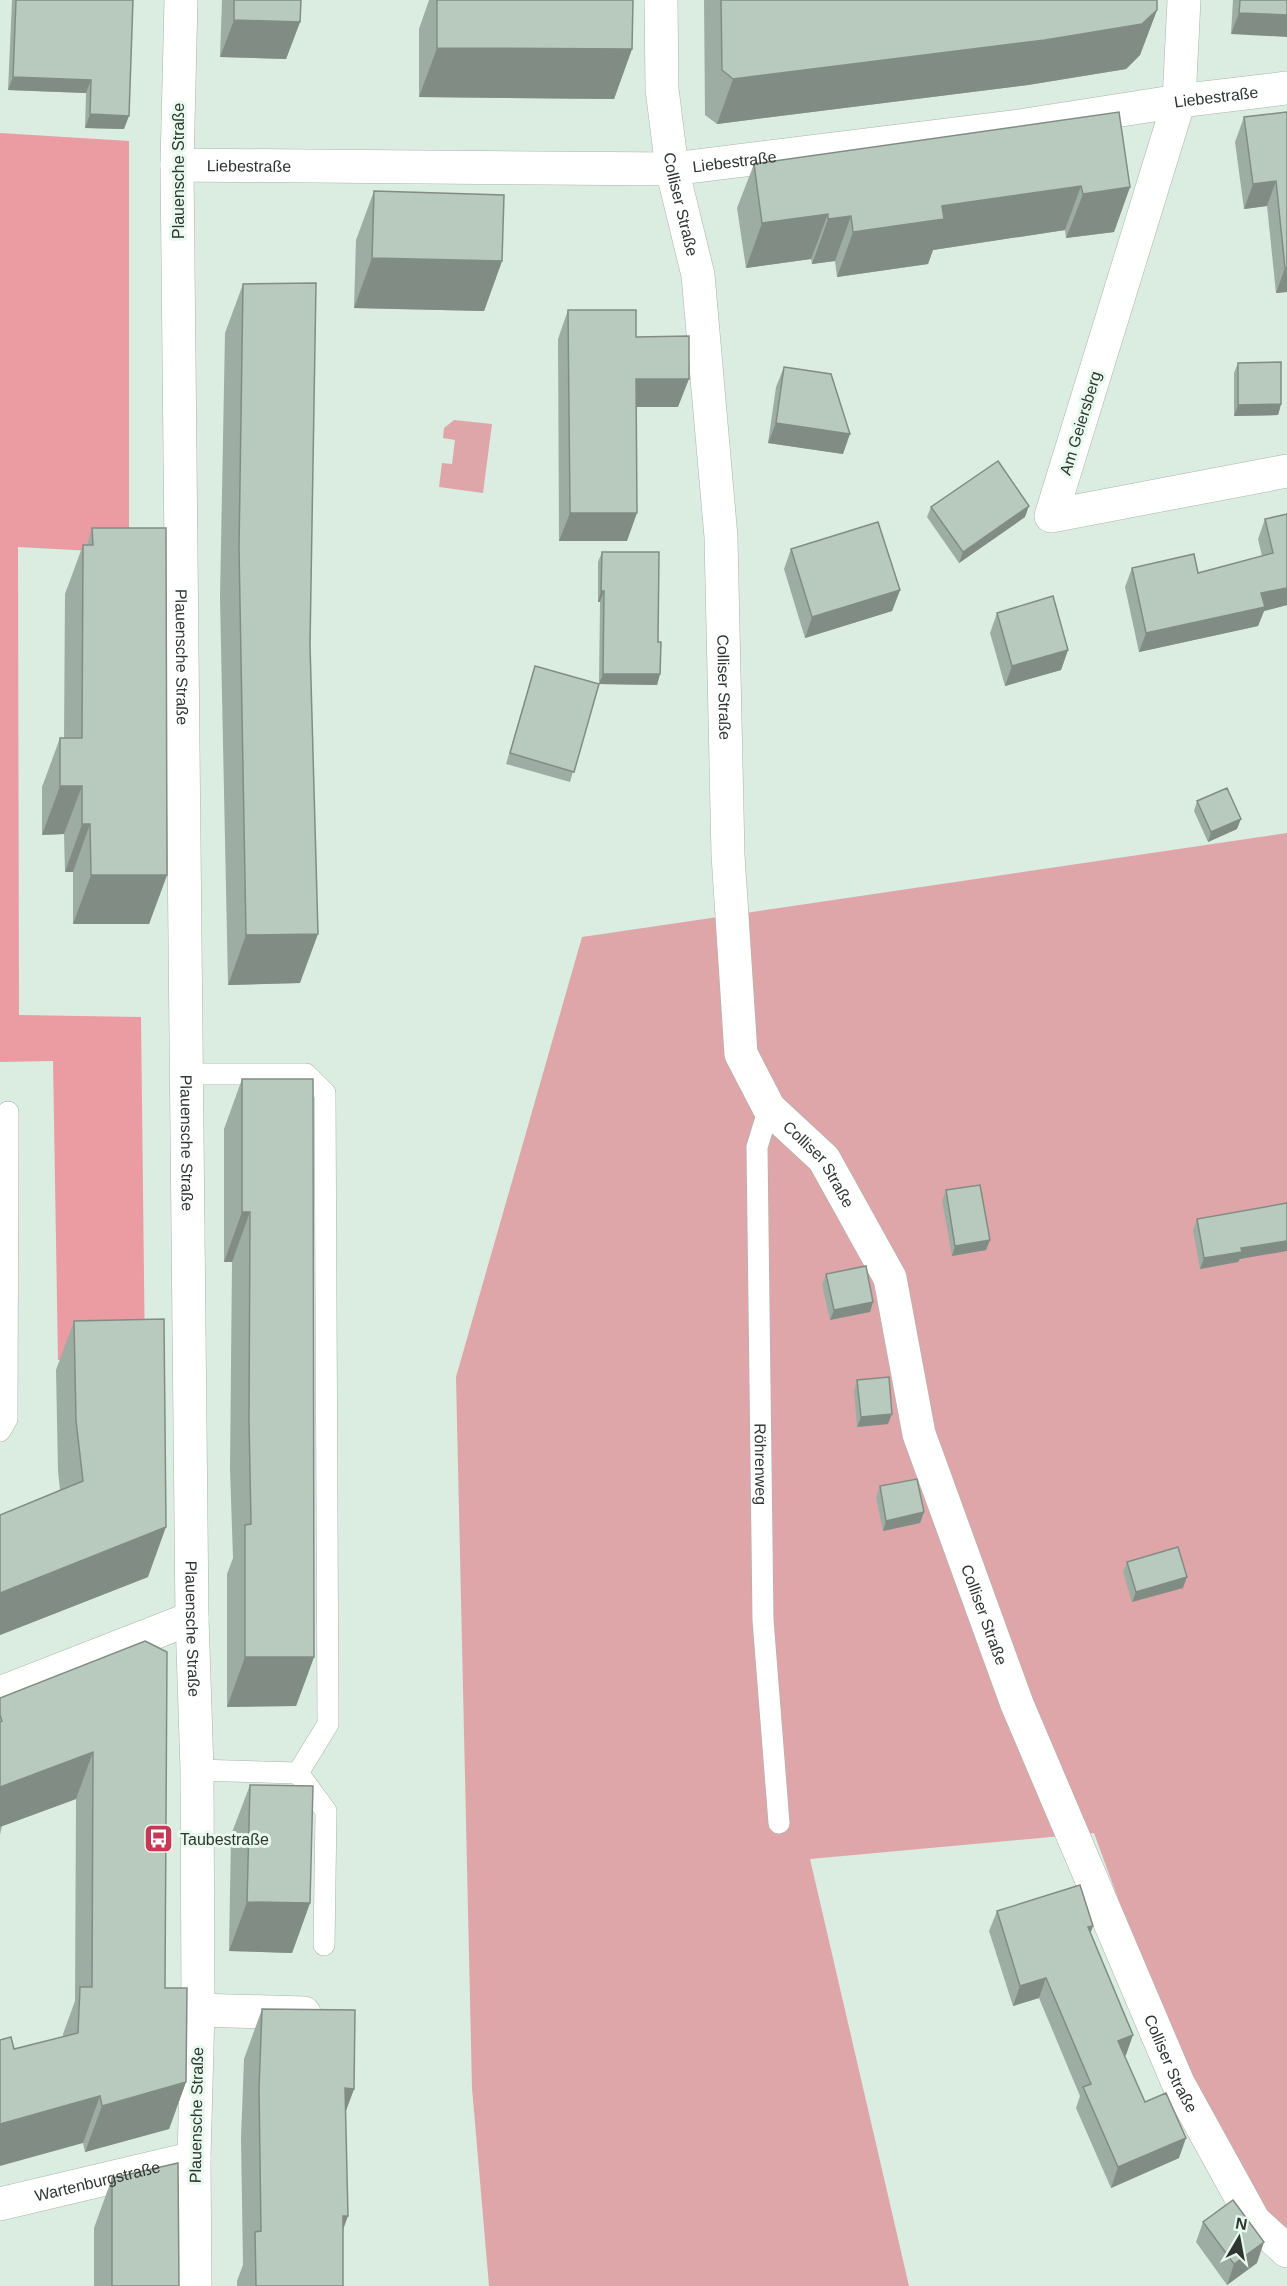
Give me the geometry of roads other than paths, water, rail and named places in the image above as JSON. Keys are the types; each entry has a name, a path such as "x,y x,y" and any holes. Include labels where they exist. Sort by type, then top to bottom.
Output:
{"street":[{"name":"Plauensche Straße","path":"181,0 177,165 192,1618 197,1770 198,2010 194,2158 195,2286"},
{"name":"Colliser Straße","path":"661,0 662,89 672,169 698,275 721,537 728,855 741,1054 769,1108 824,1159 890,1278 919,1434 1017,1704 1178,2083 1254,2221 1287,2251"},
{"path":"1179,100 1184,0"},
{"name":"Liebestraße","path":"177,165 672,169 1019,126 1179,100 1287,88"},
{"name":"Am Geiersberg","path":"1179,100 1051,516 1287,471"},
{"path":"0,1693 192,1618"},
{"path":"198,2010 334,2013"},
{"name":"Wartenburgstraße","path":"0,2204 194,2158"}],"lane":[{"path":"187,1074 306,1074 325,1093 328,1724 298,1773"},
{"name":"Röhrenweg","path":"769,1108 757,1147 763,1620 779,1823"},
{"path":"0,1431 7,1419 8,1112"},
{"path":"197,1770 298,1773"},
{"path":"298,1773 326,1811 324,1945"}],"place":[{"name":"Taubestraße","path":"159,1839"}]}
